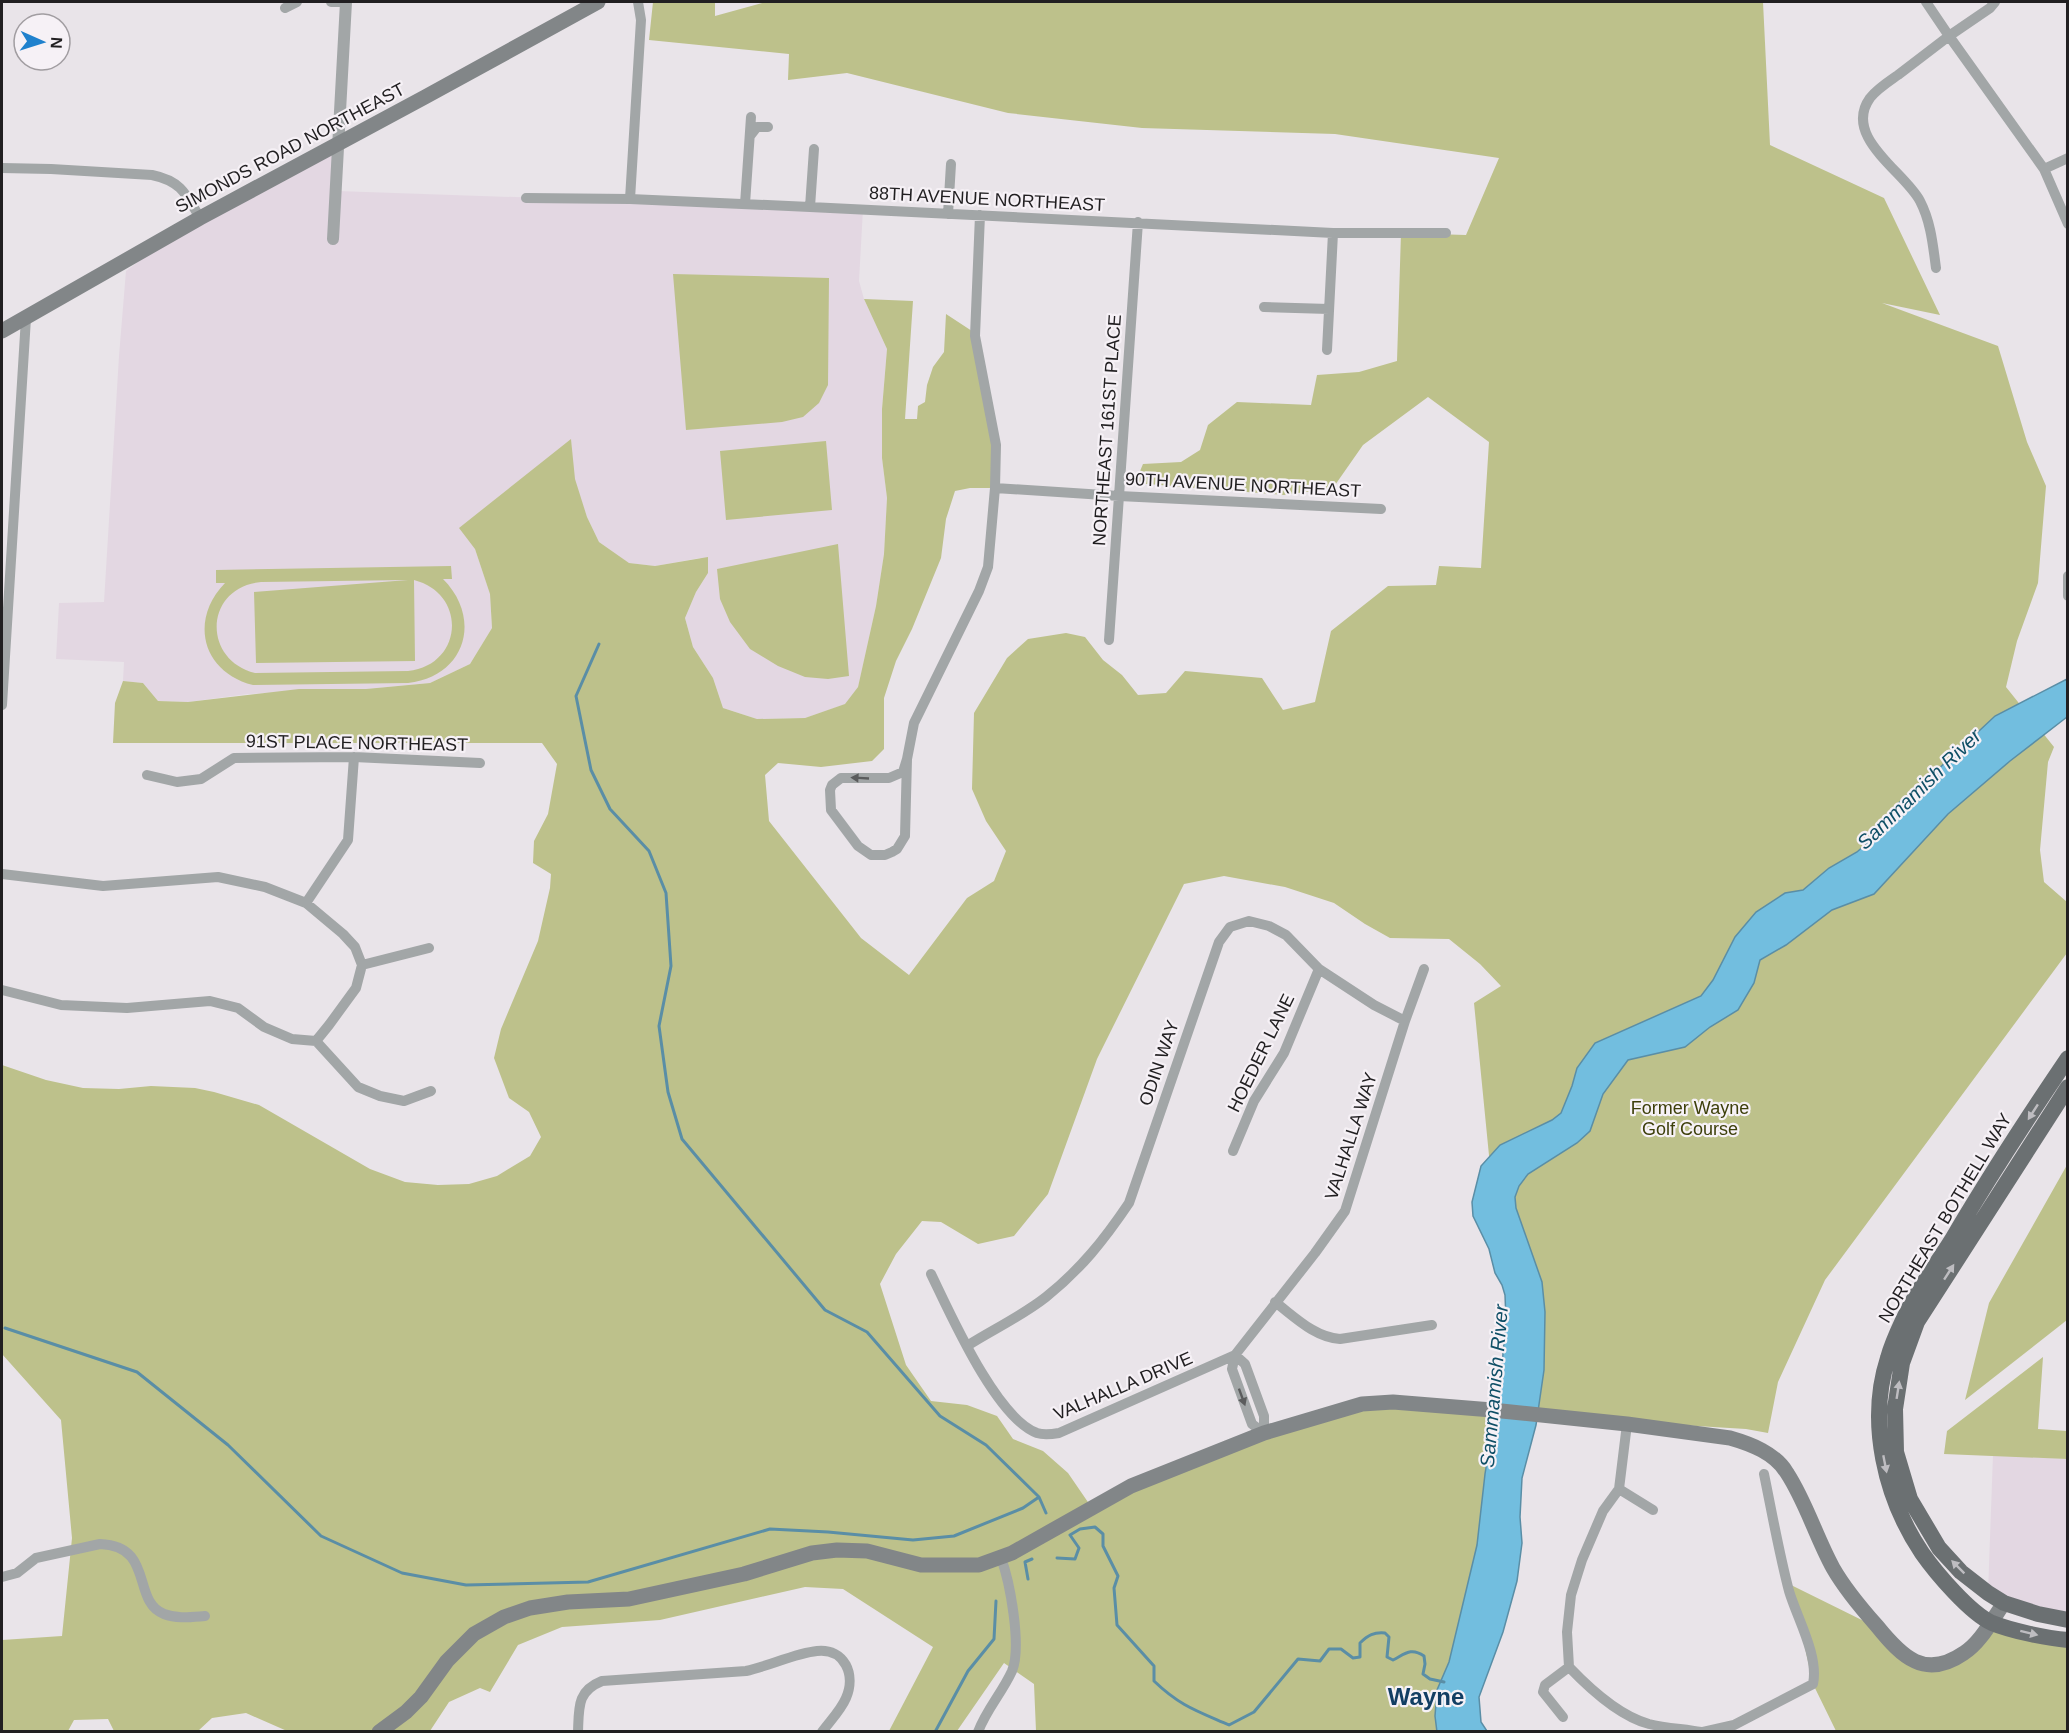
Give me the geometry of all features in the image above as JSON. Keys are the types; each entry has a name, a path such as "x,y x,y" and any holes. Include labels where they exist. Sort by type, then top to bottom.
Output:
{"main road":[{"name":"SIMONDS ROAD NORTHEAST","path":"2,331 200,218 598,2"},
{"name":"NORTHEAST BOTHELL WAY","path":"1991,1622 1948,1585 1912,1538 1900,1514 1885,1468 1880,1420 1886,1366 1907,1313 1968,1212 2067,1058"},
{"name":"NORTHEAST BOTHELL WAY","path":"2067,1086 1917,1322 1902,1363 1895,1409 1896,1452 1910,1499 1939,1548 1961,1572 2004,1603 2067,1620"},
{"path":"1991,1207 1985,1203 1985,1199 2011,1155 2013,1143"},
{"path":"379,1731 406,1712 421,1697 447,1661 474,1634 504,1617 530,1608 568,1602 628,1599 744,1574 812,1553 837,1550 867,1551 921,1565 979,1565 1012,1553 1131,1486 1264,1433 1362,1404 1393,1402 1548,1415 1730,1438 1746,1442 1772,1458 1786,1472 1833,1568 1895,1649 1914,1663 1935,1666 1951,1661 1966,1652 1978,1641 2004,1603"},
{"path":"1991,1622 2008,1628 2067,1640"}],"street":[{"path":"285,8 297,2"},
{"path":"331,2 346,2 333,239"},
{"path":"630,200 641,20 638,2"},
{"path":"1926,2 2044,169 2067,224"},
{"path":"1936,268 1927,216 1920,200 1911,187 1872,148 1865,129 1865,107 1876,91 1990,8 1995,2"},
{"path":"745,204 751,117"},
{"path":"750,137 752,131 757,127 768,127"},
{"path":"810,207 814,149"},
{"path":"2044,169 2067,158"},
{"path":"948,214 951,164"},
{"path":"2,168 152,175 165,178 178,185 200,218"},
{"name":"88TH AVENUE NORTHEAST","path":"526,198 745,204 1333,233 1446,233"},
{"path":"907,759 905,836 897,849 892,852 885,855 871,855 858,846 831,810 832,785 841,778 893,777 903,772 914,723 979,591 988,567 995,488 996,445 975,336 980,215"},
{"name":"NORTHEAST 161ST PLACE","path":"1109,640 1138,222"},
{"path":"1327,350 1333,233"},
{"path":"1264,307 1329,309"},
{"path":"2,705 26,318"},
{"name":"90TH AVENUE NORTHEAST","path":"995,488 1381,509"},
{"path":"2067,576 2067,596"},
{"path":"306,903 348,840 354,757"},
{"name":"91ST PLACE NORTHEAST","path":"147,775 177,782 201,779 234,758 354,757 480,763"},
{"path":"2,874 103,886 218,877 265,887 306,903 355,947 362,965 356,988 316,1041"},
{"name":"ODIN WAY","path":"966,1346 1044,1298 1081,1266 1105,1239 1129,1203 1219,942 1230,927 1249,921 1269,926 1286,935 1319,969 1374,1005 1405,1021"},
{"path":"362,965 429,948"},
{"name":"HOEDER LANE","path":"1233,1151 1254,1101 1284,1053 1319,969"},
{"name":"VALHALLA WAY","path":"1235,1355 1345,1211 1405,1021 1424,969"},
{"path":"2,990 62,1005 127,1008 210,1000 238,1008 264,1027 292,1039 316,1041 358,1087 380,1096 404,1101 431,1091"},
{"name":"VALHALLA DRIVE","path":"931,1274 966,1346 1008,1412 1020,1424 1038,1434 1059,1433 1235,1355"},
{"path":"1275,1302 1318,1334 1329,1338 1340,1339 1432,1325"},
{"path":"1235,1355 1245,1365 1264,1416 1264,1433"},
{"path":"1627,1424 1619,1489 1603,1511 1582,1560 1571,1595 1567,1632 1569,1667 1593,1692 1648,1724 1702,1731 1734,1725 1813,1684 1814,1666 1790,1593 1764,1474"},
{"path":"1619,1489 1653,1510"},
{"path":"2,1577 17,1573 36,1558 109,1544 130,1553 141,1573 148,1596 154,1607 162,1613 186,1618 206,1616"},
{"path":"978,1731 986,1713 1014,1668 1016,1655 1011,1596 1000,1558"},
{"path":"578,1731 579,1708 583,1694 587,1689 602,1681 746,1671 817,1651 828,1651 843,1659 850,1674 846,1699 822,1731"},
{"path":"1563,1717 1543,1692 1545,1685 1569,1667"}],"shaded area":[{"path":"338,144 337,191 863,209 859,281 864,299 887,349 882,409 882,458 887,498 884,554 876,606 858,687 846,704 805,718 757,719 723,708 713,678 693,647 685,618 696,592 708,573 700,558 655,566 628,563 599,542 587,517 574,479 571,440 475,549 490,593 492,628 470,664 430,683 366,689 248,694 188,702 158,701 143,683 123,681 124,662 56,659 59,603 104,602 126,271 186,226"},
{"path":"1993,1455 2067,1459 2067,1620 1988,1593"}],"green space":[{"name":"Former Wayne Golf Course","path":"653,2 715,2 715,16 766,2 1763,2 1770,145 1884,198 1940,315 1882,303 1998,346 2027,442 2046,486 2038,583 2017,641 2006,687 2054,747 2048,762 2040,850 2044,882 2067,902 2067,953 1825,1280 1778,1382 1768,1433 1746,1429 1517,1415 1519,1360 1493,1196 1474,1003 1501,986 1480,964 1449,939 1390,938 1334,903 1285,887 1224,876 1184,884 1097,1059 1048,1194 1014,1236 978,1244 941,1222 922,1221 896,1254 880,1284 906,1365 931,1401 967,1405 997,1416 1013,1439 1043,1451 1068,1473 1092,1508 1130,1487 1362,1404 1515,1416 1473,1731 1036,1731 1034,1684 1004,1663 957,1731 889,1731 933,1647 843,1589 805,1587 660,1620 562,1627 518,1645 490,1692 480,1688 449,1702 430,1731 287,1731 246,1713 212,1718 198,1731 114,1731 108,1719 74,1720 68,1731 2,1731 2,1640 62,1636 72,1538 61,1420 2,1354 2,1065 46,1080 83,1088 119,1089 151,1086 195,1088 259,1105 370,1169 405,1182 438,1185 469,1184 497,1176 530,1156 541,1137 529,1112 509,1098 494,1058 501,1029 538,941 550,888 551,874 533,863 534,841 548,814 557,764 542,743 113,743 115,703 123,681 143,683 158,701 188,702 299,689 366,689 430,683 470,664 492,628 490,594 475,549 459,528 571,439 575,479 587,517 599,542 629,563 655,566 708,557 708,573 696,592 685,618 693,647 713,678 723,708 757,719 805,718 845,704 858,687 876,606 884,554 887,498 882,458 882,409 887,349 864,299 913,301 905,419 917,419 918,406 925,402 927,385 933,367 944,352 946,314 975,333 996,445 995,488 970,488 955,491 946,519 941,558 912,629 896,661 884,698 884,749 872,761 821,767 778,763 765,775 769,821 861,938 909,975 967,898 994,881 1006,851 986,821 972,789 974,713 1007,658 1028,639 1066,633 1085,637 1103,660 1122,675 1138,695 1166,693 1185,671 1262,678 1283,710 1315,702 1331,631 1388,586 1436,585 1439,566 1481,568 1489,442 1428,397 1363,445 1333,488 1284,495 1135,483 1143,464 1181,462 1200,450 1208,425 1237,402 1311,405 1317,375 1359,372 1397,361 1401,233 1466,235 1499,158 1335,134 1142,128 1008,113 847,73 788,80 789,54 649,40"},
{"path":"673,274 829,278 828,385 819,403 803,417 782,422 686,430"},
{"path":"826,441 832,510 726,520 720,451"},
{"path":"838,544 849,676 828,679 805,677 778,666 750,649 730,622 720,599 717,569"},
{"path":"451,566 452,579 443,579 455,595 462,611 465,628 462,644 455,658 443,670 428,678 408,683 253,685 222,669 212,657 206,643 207,613 214,597 225,583 216,583 216,570","holes":["408,580 254,592 256,663 415,661 414,580 432,588 444,599 450,613 452,629 448,643 440,656 426,666 408,671 255,673 237,665 225,654 218,639 217,624 220,609 229,596 242,587 261,582"]},
{"path":"2067,1165 2067,1320 1965,1400 1989,1303"},
{"path":"2043,1357 2038,1429 2067,1431 2067,1459 1944,1454 1947,1431"},
{"path":"1791,1585 1878,1628 1915,1663 1951,1661 1991,1622 2067,1640 2067,1731 1836,1731 1813,1684"}],"water":[{"name":"Sammamish River","path":"2067,679 2067,717 2010,761 1948,814 1874,894 1832,910 1786,945 1760,960 1754,983 1738,1010 1710,1027 1685,1047 1628,1060 1603,1094 1590,1131 1577,1143 1528,1174 1519,1186 1515,1197 1516,1208 1542,1282 1545,1312 1544,1370 1536,1425 1522,1478 1520,1517 1522,1543 1517,1581 1503,1632 1479,1697 1481,1722 1487,1731 1437,1732 1435,1716 1437,1690 1449,1662 1477,1545 1485,1474 1501,1376 1506,1320 1505,1295 1502,1285 1495,1273 1489,1249 1473,1216 1472,1202 1481,1166 1500,1145 1552,1120 1561,1113 1577,1068 1595,1043 1701,996 1713,980 1735,937 1756,912 1785,893 1803,890 1829,868 1857,852 1867,843 1896,805 1918,788 1995,716"}],"waterway":[{"path":"599,644 576,696 591,770 610,809 649,851 666,893 671,966 659,1026 668,1092 682,1139 825,1310 867,1332 940,1416 986,1445 1039,1497 1046,1513"},
{"path":"5,1328 137,1372 228,1445 321,1536 402,1573 466,1585 588,1582 770,1529 913,1540 954,1536 1023,1508 1039,1497"},
{"path":"1057,1558 1075,1559 1079,1548 1070,1535 1080,1529 1095,1527 1103,1534 1103,1546 1118,1576 1114,1588 1117,1625 1154,1666 1154,1681 1189,1707 1229,1725 1254,1712 1298,1659 1320,1661 1329,1649 1341,1649 1353,1658 1360,1657 1360,1643 1374,1634 1385,1633 1389,1637 1387,1657 1393,1660 1408,1652 1419,1653 1424,1656 1423,1674 1430,1679 1444,1682"},
{"path":"1028,1579 1025,1562 1032,1559"},
{"path":"935,1732 968,1671 994,1639 996,1601"}],"district":[{"name":"Wayne","path":"1426,1696"}]}
